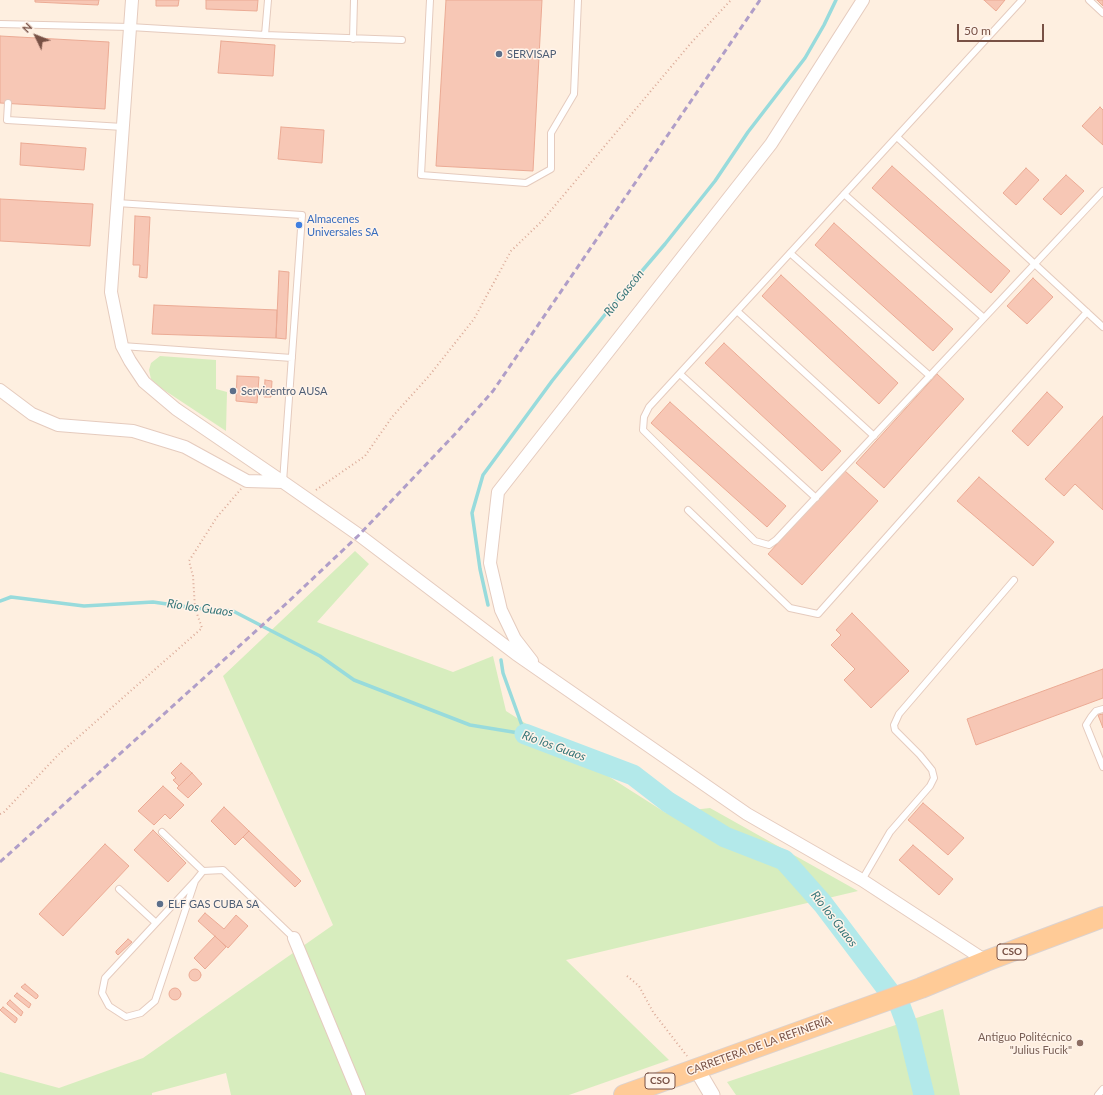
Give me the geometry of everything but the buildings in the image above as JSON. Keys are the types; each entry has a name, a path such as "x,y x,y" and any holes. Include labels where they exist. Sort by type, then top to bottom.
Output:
{"main road":[{"name":"CSO","path":"986,961 1103,917"},
{"name":"CARRETERA DE LA REFINERÍA","path":"624,1095 921,988 986,961"}],"street":[{"path":"132,0 110,292 122,346 144,382 176,409 359,535 516,654 747,814 862,880 986,961"},
{"path":"539,669 515,639 501,610 490,563 498,492 771,144 863,0"},
{"path":"0,390 32,414 58,425 134,431 185,447 248,481 283,482"},
{"path":"294,938 359,1095"},
{"path":"696,1068 712,1095"}],"lane":[{"path":"265,35 268,0"},
{"path":"353,38 354,0"},
{"path":"430,0 421,175 526,183 551,169 551,133 574,94 578,0"},
{"path":"1022,0 649,407 644,417 643,430 755,541 769,545 776,540 816,498 1103,191"},
{"path":"1089,0 1103,13"},
{"path":"0,24 402,40"},
{"path":"8,103 7,120 123,127"},
{"path":"897,137 1103,327"},
{"path":"844,194 984,318"},
{"path":"117,203 302,215 283,482"},
{"path":"790,253 930,376"},
{"path":"737,311 874,436"},
{"path":"688,510 790,608 818,614 1087,312"},
{"path":"122,346 292,358"},
{"path":"680,374 816,498"},
{"path":"862,880 890,832 930,786 934,778 932,770 920,755 895,730 894,725 899,714 1014,580"},
{"path":"1103,708 1096,711 1086,725 1103,767"},
{"path":"162,832 203,871"},
{"path":"194,881 155,1001 141,1013 126,1016 109,1006 102,993 105,978 203,871 223,870 294,938"},
{"path":"119,889 156,923"},
{"path":"1098,1095 1103,1089"}],"path":[{"path":"299,493 318,490 365,456 392,417 429,376 474,319 511,251 542,221 692,43 731,0"},
{"path":"0,814 4,812 58,755 202,628 195,608 193,576 189,561 218,517 248,481"},
{"path":"627,976 639,986 653,1012 696,1068"}],"green space":[{"path":"160,356 216,360 216,389 227,392 226,431 161,388 151,379 149,370 151,363"},
{"path":"355,551 369,564 317,622 453,672 493,656 506,711 666,813 710,808 858,891 566,960 669,1060 569,1095 231,1095 226,1073 152,1093 152,1095 0,1095 0,1072 59,1088 143,1058 333,925 223,676"},
{"path":"943,1009 960,1095 736,1095 727,1082"}],"waterway":[{"name":"Río Gascón","path":"488,605 480,569 472,513 483,475 552,381 715,181 748,132 805,58 824,25 836,0"},
{"name":"Río los Guaos","path":"0,601 11,597 84,606 153,602 195,608 233,611 320,656 354,680 470,725 525,734 503,673 501,660"},
{"name":"Río los Guaos","path":"525,734 633,775 668,802 725,837 784,860 823,904 900,1006 907,1025 924,1095"}],"railway":[{"path":"0,862 288,602 359,535 457,432 493,391 760,0"}],"place":[{"name":"SERVISAP","path":"499,54"},
{"name":"Almacenes Universales SA","path":"299,225"},
{"name":"Servicentro AUSA","path":"233,391"},
{"name":"ELF GAS CUBA SA","path":"160,904"},
{"name":"Antiguo Politécnico \"Julius Fucik\"","path":"1080,1043"}]}
